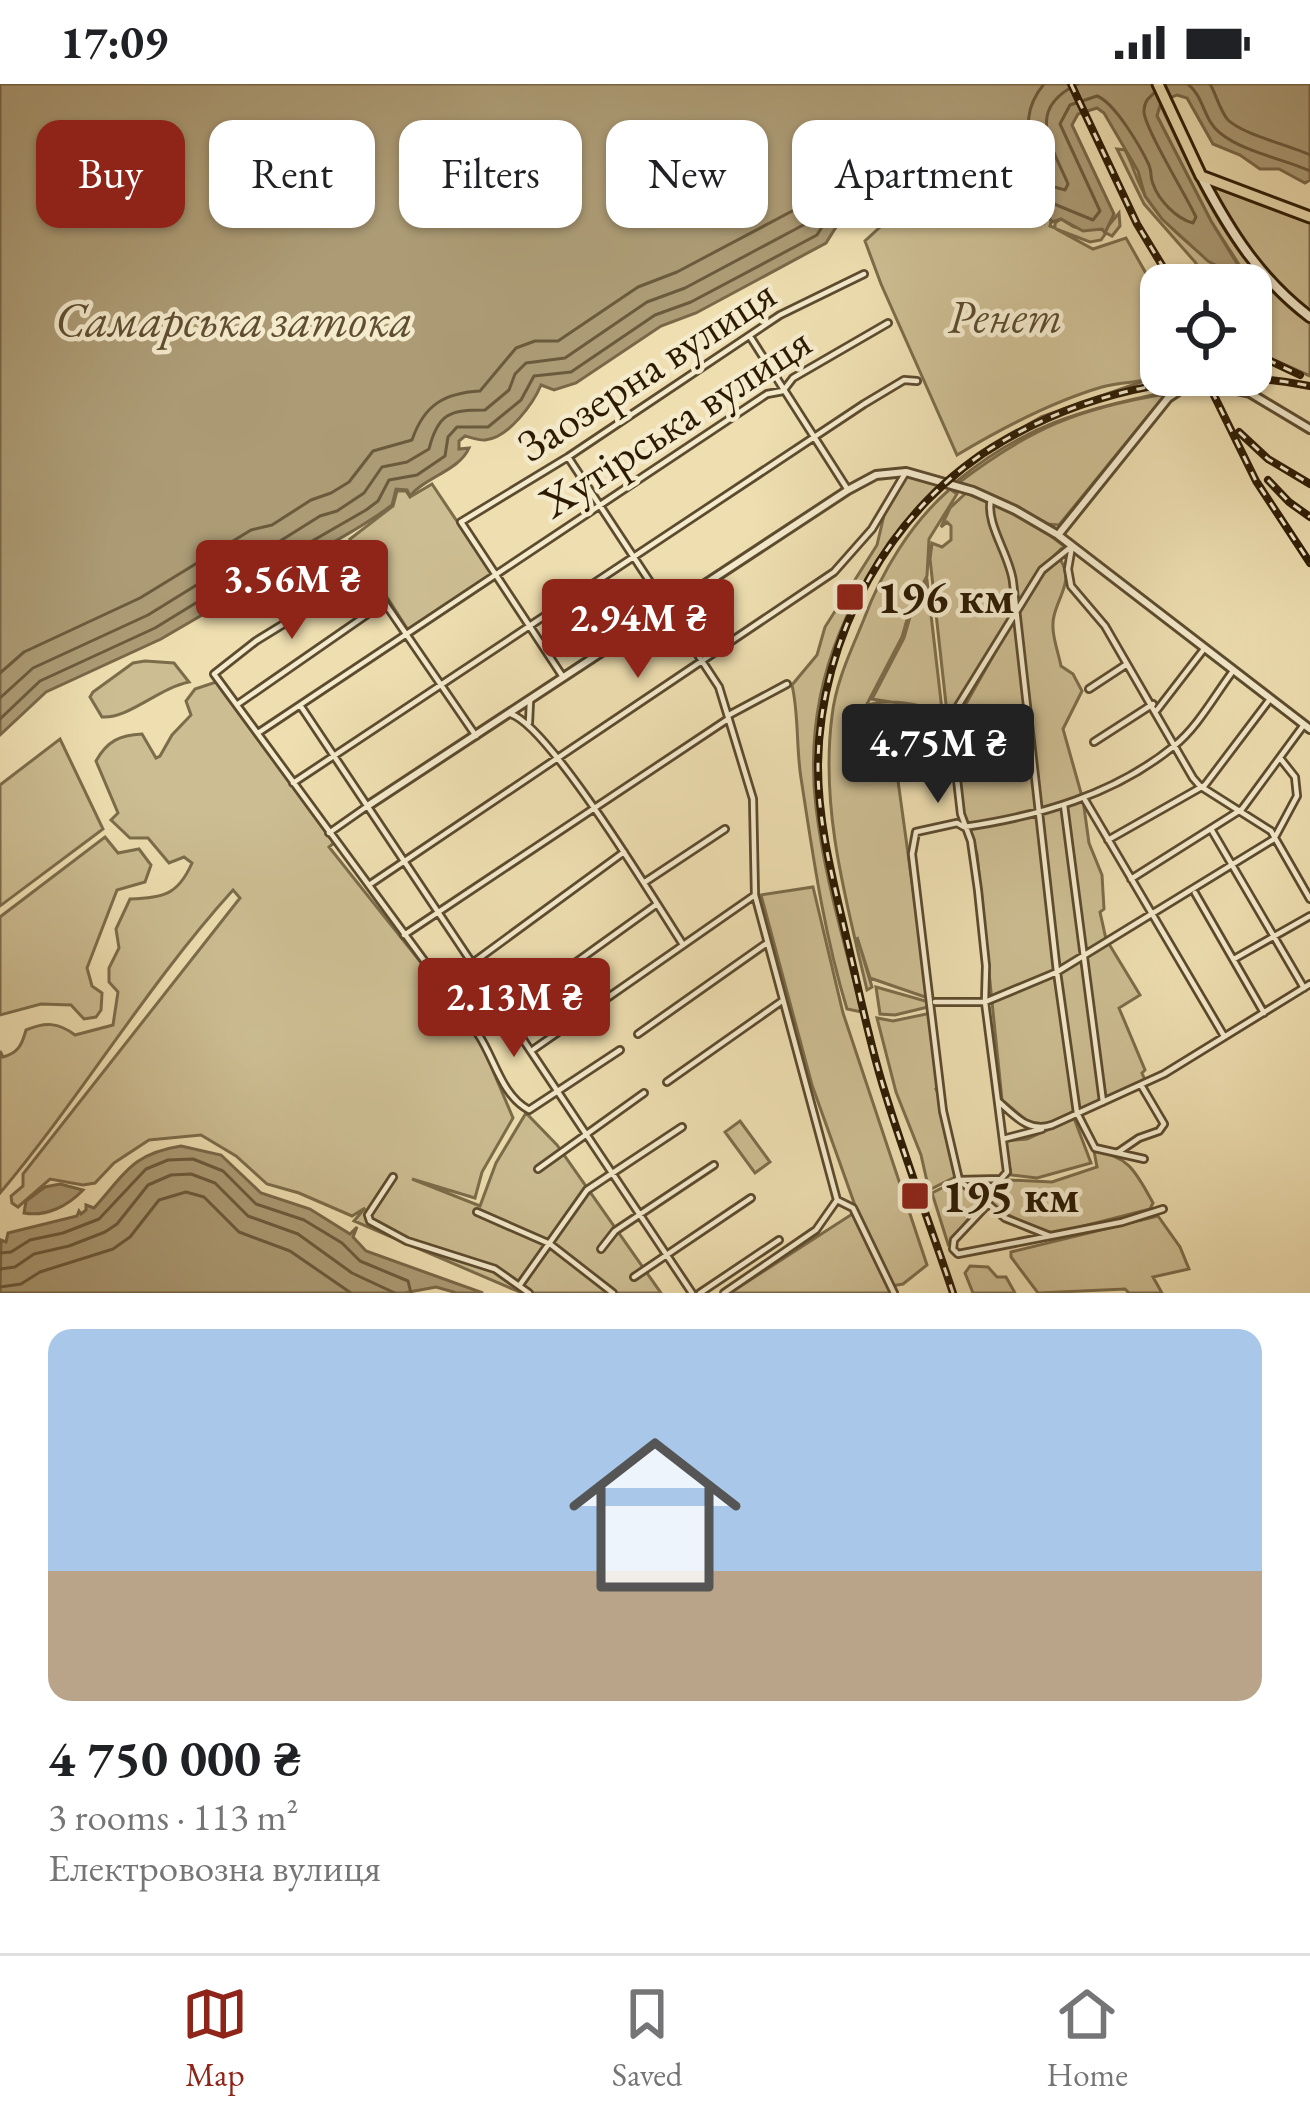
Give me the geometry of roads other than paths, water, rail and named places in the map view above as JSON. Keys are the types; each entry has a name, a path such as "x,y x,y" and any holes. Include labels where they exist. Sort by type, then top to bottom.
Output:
{"main road":[{"path":"1158,84 1247,256 1310,317"},
{"path":"1206,179 1310,215"}],"street":[{"name":"Заозерна вулиця","path":"497,575 462,520 568,457 780,315 864,274"},
{"name":"Хутірська вулиця","path":"258,733 767,394 783,391 793,378 888,323"},
{"path":"750,336 848,490"},
{"path":"293,783 813,438 904,380 917,381"},
{"path":"1058,535 1168,398 1180,390 1201,386 1243,389 1310,429"},
{"path":"568,457 719,687 755,813 755,895 766,943 837,1200 853,1208 893,1293"},
{"path":"367,886 834,572 872,530 905,472"},
{"path":"328,833 848,490 876,475 905,472 991,499 1058,535 1307,727 1242,809 1131,879"},
{"path":"991,499 990,515 1010,560 1057,972 1078,1113 1095,1148 1144,1159"},
{"path":"959,1180 1006,1176 978,890 950,719 1042,570 1072,546"},
{"path":"1072,546 1067,569 1071,586 1095,611 1201,786 1271,831 1310,899"},
{"path":"497,575 564,678"},
{"path":"476,736 367,577 256,641 214,674 486,1046 507,1090 529,1110 620,1050"},
{"path":"238,704 385,602"},
{"path":"1094,742 1155,707 1204,649"},
{"path":"1089,689 1127,664"},
{"path":"1053,1236 1037,1233 987,1205 959,1180 944,1111 912,854 916,832 1085,800 1176,745 1233,671"},
{"path":"404,935 728,718 788,684"},
{"path":"1108,840 1208,782 1270,699"},
{"path":"529,724 530,701"},
{"path":"300,705 696,1293 779,1240"},
{"path":"511,713 529,724 557,758 682,943"},
{"path":"933,1003 986,1002 1057,972 1274,839 1297,796 1295,777 1280,758"},
{"path":"1085,800 1224,1036"},
{"path":"1064,805 1103,1102"},
{"path":"644,882 725,829"},
{"path":"1003,1139 1042,1129 1141,1085 1307,986 1210,829"},
{"path":"474,962 624,852"},
{"path":"1193,891 1264,1012"},
{"path":"532,1050 755,895"},
{"path":"507,1012 657,904"},
{"path":"1234,959 1310,916"},
{"path":"638,1034 766,943"},
{"path":"667,1082 782,1001"},
{"path":"1117,1153 1164,1124 1141,1085"},
{"path":"538,1169 644,1094"},
{"path":"999,1102 1029,1126 1042,1129"},
{"path":"519,1286 587,1190 682,1127"},
{"path":"601,1249 615,1232 714,1165"},
{"path":"393,1177 368,1215 370,1220 407,1241 483,1264 529,1293"},
{"path":"634,1277 751,1198"},
{"path":"724,1293 816,1230 837,1200"},
{"path":"987,1205 954,1240 958,1254 1163,1209"},
{"path":"476,1212 550,1244 613,1293"}],"water":[{"name":"Самарська затока","path":"0,84 1310,84 1310,180 1305,183 1279,169 1260,169 1213,144 1187,98 1177,95 1161,102 1157,116 1237,264 1208,261 1162,219 1097,108 1078,114 1072,125 1114,214 1105,233 1055,221 1055,120 792,120 792,228 835,228 826,243 696,313 661,326 576,383 554,390 541,385 527,409 503,433 485,440 465,436 459,441 459,449 469,448 464,456 410,496 407,490 396,489 392,505 282,573 271,570 262,580 161,639 46,692 0,735"},
{"path":"181,1146 221,1155 261,1193 310,1209 350,1234 357,1227 353,1237 366,1251 483,1293 436,1287 404,1293 0,1293 1,1240 6,1242 8,1233 77,1216 86,1205 94,1208 140,1160"},
{"path":"60,1184 83,1190 56,1209 24,1213 26,1201 45,1187"}],"waterway":[{"path":"949,477 979,453 1041,417 1140,382"},
{"path":"957,481 1029,434 1106,406 1150,396"}],"railway":[{"path":"1071,84 1137,224 1161,264"},
{"path":"1272,362 1300,375"},
{"path":"953,1293 878,1068 823,831 818,766 822,718 831,670 847,624 895,538 927,501 963,468 1038,423 1113,395 1192,380 1232,378 1310,386"},
{"path":"1214,396 1256,481 1310,563"},
{"path":"1239,432 1268,459 1310,484"},
{"path":"1268,480 1310,517"}],"place":[{"name":"196 км","path":"850,597"},
{"name":"195 км","path":"915,1196"}],"park label":[{"name":"Ренет","path":"1005,316"}]}
